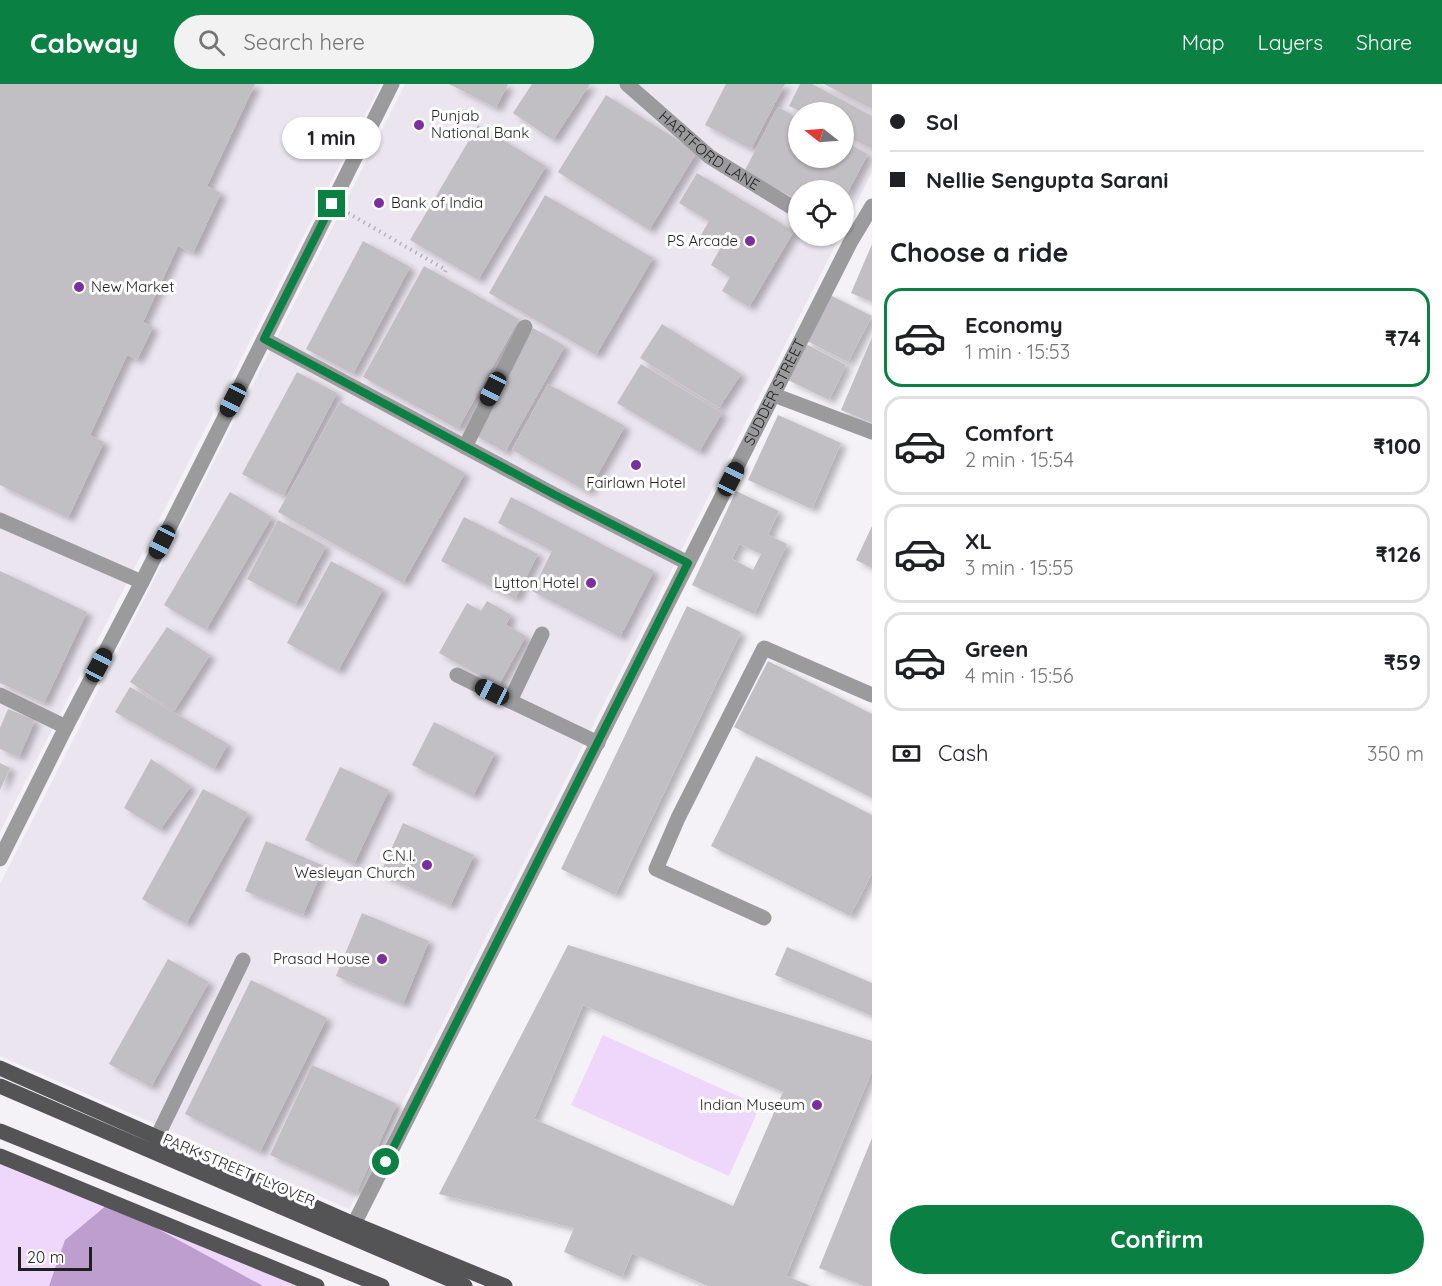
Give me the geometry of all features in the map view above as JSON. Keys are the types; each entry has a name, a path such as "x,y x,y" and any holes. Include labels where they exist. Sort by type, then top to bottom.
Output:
{"main road":[{"path":"0,1068 354,1224 505,1286"},
{"name":"PARK STREET FLYOVER","path":"0,1086 100,1131 465,1286"},
{"path":"0,1131 382,1286"},
{"path":"0,1156 311,1284"}],"street":[{"path":"0,859 392,84"},
{"name":"HARTFORD LANE","path":"630,85 710,157 788,205"},
{"name":"SUDDER STREET","path":"854,230 870,213"},
{"name":"SUDDER STREET","path":"354,1224 774,395 842,246"},
{"path":"465,447 525,327"},
{"path":"264,339 688,563"},
{"path":"774,395 872,432"},
{"path":"0,520 142,582"},
{"path":"510,701 542,634"},
{"path":"764,918 656,869 678,818 764,648 872,695"},
{"path":"457,675 598,743"},
{"path":"0,695 66,727"},
{"path":"157,1137 243,960"}],"path":[{"path":"332,204 446,270 443,276"}],"shaded area":[{"path":"0,84 381,84 0,832"},
{"path":"405,84 872,84 872,172 854,208 854,180 788,180 788,246 835,246 349,1209 0,1056 0,884"},
{"path":"603,1035 760,1106 729,1176 571,1105"},
{"path":"0,1164 298,1286 0,1286"},
{"path":"108,1204 263,1286 49,1286 65,1240"}],"building":[{"name":"New Market","path":"0,84 255,84 207,186 221,193 193,253 178,246 143,322 153,327 137,360 127,355 90,435 104,442 68,518 0,485"},
{"path":"449,84 508,84 496,108"},
{"path":"532,84 590,84 553,140 513,113"},
{"path":"726,84 785,84 751,149 705,125"},
{"path":"800,84 812,84 846,102 791,102"},
{"path":"824,84 872,84 872,109"},
{"path":"606,95 697,152 649,230 558,172"},
{"path":"854,106 872,116 872,149 854,140"},
{"path":"778,107 788,112 788,168 854,168 854,147 868,154 854,180 788,180 788,195 744,172"},
{"path":"478,125 546,166 478,280 410,240"},
{"name":"PS Arcade","path":"697,173 788,227 788,241 749,307 722,291 730,277 711,265 721,247 701,235 709,221 679,203"},
{"path":"545,195 653,258 596,355 489,293"},
{"path":"363,241 410,267 353,374 306,349"},
{"path":"872,244 872,302 851,293"},
{"path":"424,266 519,319 458,429 363,377"},
{"path":"828,294 872,316 848,362 805,340"},
{"path":"662,324 741,374 719,408 640,358"},
{"path":"533,328 565,346 505,452 473,434"},
{"path":"872,337 872,423 841,410"},
{"path":"806,344 846,365 829,400 788,380"},
{"path":"641,364 722,413 699,452 617,403"},
{"path":"297,372 337,393 283,496 242,474"},
{"path":"548,384 625,426 588,492 512,450"},
{"path":"340,402 465,473 403,583 278,512"},
{"path":"778,415 841,443 812,509 748,480"},
{"path":"736,491 779,511 768,535 787,544 754,614 692,585","holes":["739,544 761,554 753,570 732,559"]},
{"path":"230,492 272,517 206,630 164,605"},
{"path":"511,497 654,571 620,637 532,591 552,551 498,523"},
{"path":"464,517 538,554 515,599 441,561"},
{"path":"278,520 326,546 295,605 247,579"},
{"path":"872,526 872,568 856,560"},
{"path":"331,561 383,589 338,671 287,643"},
{"path":"0,571 87,612 44,703 0,683"},
{"path":"487,601 511,615 506,625 526,636 498,686 439,653 467,603 481,611"},
{"path":"687,606 741,632 615,895 561,869"},
{"path":"167,627 210,655 174,711 130,682"},
{"path":"768,661 872,714 872,798 734,727"},
{"path":"130,687 228,744 214,769 115,712"},
{"path":"8,709 35,720 19,757 0,749 0,728"},
{"path":"434,722 495,753 473,796 412,765"},
{"path":"756,756 872,815 872,873 850,916 711,846"},
{"path":"151,759 191,786 160,830 124,808"},
{"path":"0,763 10,768 0,790"},
{"path":"340,767 389,790 354,864 305,840"},
{"path":"203,789 248,813 186,924 142,899"},
{"name":"C.N.I. Wesleyan Church","path":"403,823 474,855 450,906 380,874"},
{"path":"266,841 324,866 303,915 245,891"},
{"name":"Prasad House","path":"362,913 429,941 403,1004 336,976"},
{"name":"Indian Museum","path":"568,945 872,1041 872,1071 786,1276 811,1286 708,1286 632,1253 622,1277 564,1252 574,1228 439,1194","holes":["583,1005 783,1092 733,1206 534,1119"]},
{"path":"787,947 872,983 872,1016 775,975"},
{"path":"168,959 209,982 151,1087 109,1064"},
{"path":"251,980 327,1018 260,1152 185,1114"},
{"path":"312,1065 397,1104 356,1194 270,1155"},
{"path":"872,1138 872,1286 864,1286 819,1268"}],"place":[{"name":"Punjab National Bank","path":"419,125"},
{"name":"Bank of India","path":"379,203"},
{"name":"PS Arcade","path":"750,241"},
{"name":"New Market","path":"79,287"},
{"name":"Fairlawn Hotel","path":"636,465"},
{"name":"Lytton Hotel","path":"591,583"},
{"name":"C.N.I. Wesleyan Church","path":"427,865"},
{"name":"Prasad House","path":"382,959"},
{"name":"Indian Museum","path":"817,1105"}],"route":[{"path":"332,204 264,339 555,495 688,563 386,1162"}]}
